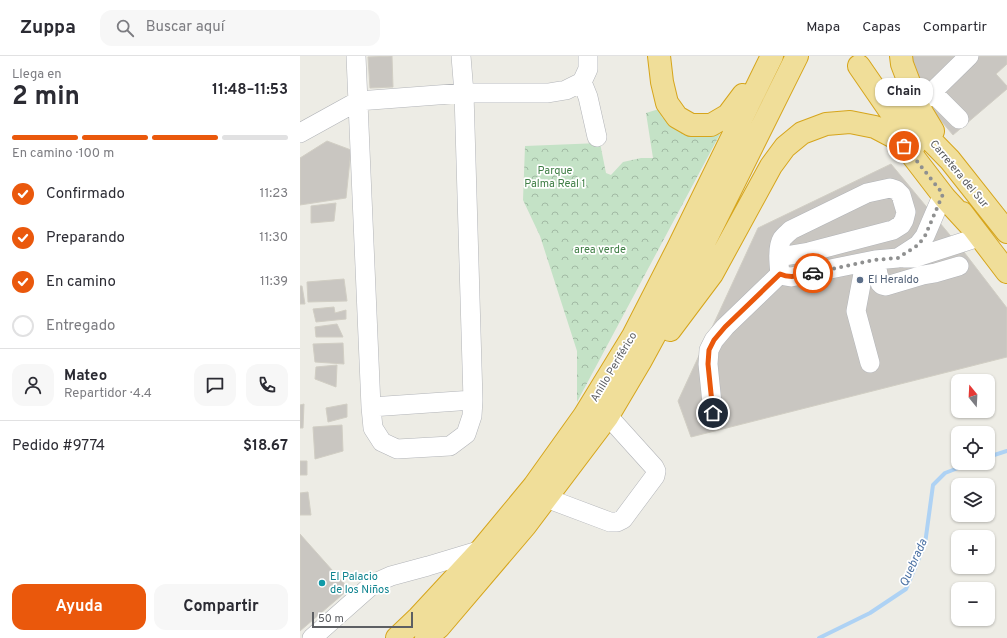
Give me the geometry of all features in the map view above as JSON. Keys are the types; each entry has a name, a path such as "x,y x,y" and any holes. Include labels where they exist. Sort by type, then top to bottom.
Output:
{"highway":[{"path":"659,56 662,82 668,103 677,117 691,125 711,125 728,115 771,56"},
{"name":"Anillo Periférico","path":"397,638 418,618 481,550 534,486 584,416 633,336 678,248 771,56"},
{"name":"Anillo Periférico","path":"426,638 439,627 515,538 608,416 640,362 696,259 797,56"},
{"path":"901,56 902,64 925,99 950,160"},
{"name":"Carretera del Sur","path":"854,61 950,160 1007,232"},
{"name":"Carretera del Sur","path":"854,61 974,231 1007,272"},
{"path":"640,362 670,330 712,274 771,166 785,147 802,133 826,124 850,122 875,127 896,138 912,155 974,231"}],"street":[{"path":"356,56 370,407 373,428 382,442 397,449 450,446 466,434 472,416 473,400 464,93 461,56"},
{"path":"300,133 358,101 464,93 548,92 566,90 582,82 588,70 588,56"},
{"path":"959,119 925,99 969,56"},
{"path":"582,82 589,102 597,137"},
{"path":"713,413 708,364 709,350 714,340 780,265 809,252 893,230 901,225 906,212 901,195 896,190 890,188 867,193 791,230 782,239 778,247 780,265 785,276 791,277 870,261 914,258 974,231"},
{"path":"898,258 918,245 925,236 943,194"},
{"path":"870,261 880,283 886,286 959,266"},
{"path":"870,261 856,311 870,363"},
{"path":"370,407 473,400"},
{"path":"546,498 610,522 617,522 623,519 655,476 656,471 608,416"},
{"path":"312,638 373,584 391,576 481,550"}],"green space":[{"name":"area verde","path":"659,109 662,117 679,131 695,136 720,134 577,402 577,351 540,236 523,200 525,146 600,143 606,173 611,175 623,162 641,158 653,158 646,113"}],"building":[{"path":"392,56 393,87 370,88 368,57"},
{"path":"912,56 1007,56 1007,64 996,74 1007,86 1007,89 953,135 921,97"},
{"path":"327,141 351,150 346,198 300,205 300,158"},
{"name":"El Heraldo","path":"891,164 964,252 1007,308 1007,357 691,437 678,401 758,228"},
{"path":"336,203 334,221 311,223 311,206"},
{"path":"344,279 347,301 308,302 307,282"},
{"path":"300,286 302,286 305,304 300,304"},
{"path":"334,307 335,313 346,310 346,319 316,322 313,309"},
{"path":"337,324 343,337 316,337 315,327"},
{"path":"343,343 344,364 315,362 313,344"},
{"path":"337,365 336,387 315,379 316,367"},
{"path":"304,404 303,428 300,428 300,405"},
{"path":"347,404 347,417 328,422 326,408"},
{"path":"342,425 343,451 315,459 313,427"},
{"path":"300,461 307,461 307,475 300,475"},
{"path":"308,492 311,515 300,515 300,493"},
{"name":"El Palacio de los Niños","path":"300,534 349,589 300,631"}],"waterway":[{"name":"Quebrada","path":"995,455 1007,451"},
{"name":"Quebrada","path":"819,638 870,613 906,589 925,544 933,485 945,473 953,470"}],"way so far":[{"path":"813,273 874,260 898,258 918,245 925,236 943,194 904,146"}],"place":[{"name":"Chain","path":"904,146"},
{"name":"El Heraldo","path":"860,280"},
{"name":"El Palacio de los Niños","path":"322,583"}],"route":[{"path":"713,413 708,364 709,350 714,340 725,327 780,274 791,277 813,273"}],"park label":[{"name":"Parque Palma Real 1","path":"555,177"}]}
